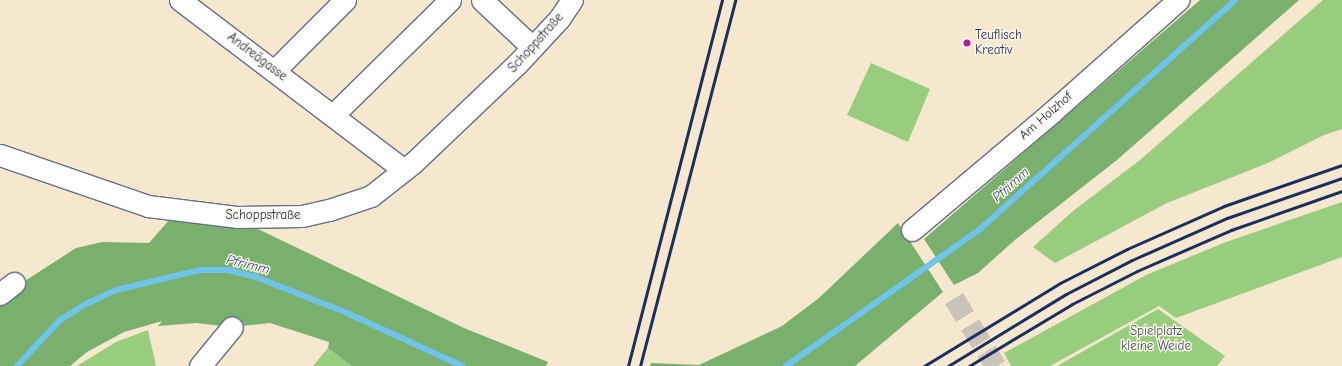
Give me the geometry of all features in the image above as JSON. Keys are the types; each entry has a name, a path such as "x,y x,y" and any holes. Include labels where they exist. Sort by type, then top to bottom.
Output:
{"street":[{"name":"Andreägasse","path":"180,0 275,70 404,170"},
{"path":"275,70 344,0"},
{"path":"333,115 450,0"},
{"path":"482,0 532,48"},
{"name":"Schoppstraße","path":"0,155 148,206 238,217 302,216 329,210 371,196 404,170 471,110 532,48 572,0"},
{"name":"Am Holzhof","path":"912,230 1052,112 1178,0"},
{"path":"200,366 232,327"}],"green space":[{"path":"1200,0 1299,0 1117,160 1016,239 978,273 954,285 924,239"},
{"path":"1323,0 1342,0 1342,129 1324,135 1268,163 1167,203 1055,263 1033,247 1073,211 1140,160"},
{"path":"871,63 930,89 908,142 847,115"},
{"path":"1342,202 1342,257 1176,318 1159,306 1050,366 1011,366 1004,353 1146,275 1226,242"},
{"path":"170,219 258,229 464,328 548,362 546,366 352,366 328,348 329,342 270,323 232,327 196,323 158,326 162,321 124,332 87,352 70,366 0,366 0,300 14,288 76,248 102,242 149,243"},
{"path":"898,223 943,292 855,366 650,366 651,363 699,365 782,326 819,298"},
{"name":"Spielplatz kleine Weide","path":"1158,309 1225,356 1217,366 1057,366"},
{"path":"148,330 156,366 77,366 116,342"},
{"path":"328,348 352,366 313,366"}],"waterway":[{"name":"Pfrimm","path":"786,366 979,230 1235,0"},
{"name":"Pfrimm","path":"17,366 60,320 86,304 116,290 200,270 228,270 256,277 347,313 462,366"}],"tunnel":[{"path":"954,298 996,366"}],"railway":[{"path":"628,366 722,0"},
{"path":"640,366 735,0"},
{"path":"924,366 1060,283 1127,249 1224,206 1342,165"},
{"path":"948,366 1066,294 1132,260 1227,218 1342,178"},
{"path":"969,366 1072,304 1137,271 1231,230 1342,191"}],"place":[{"name":"Teuflisch Kreativ","path":"967,43"}]}
